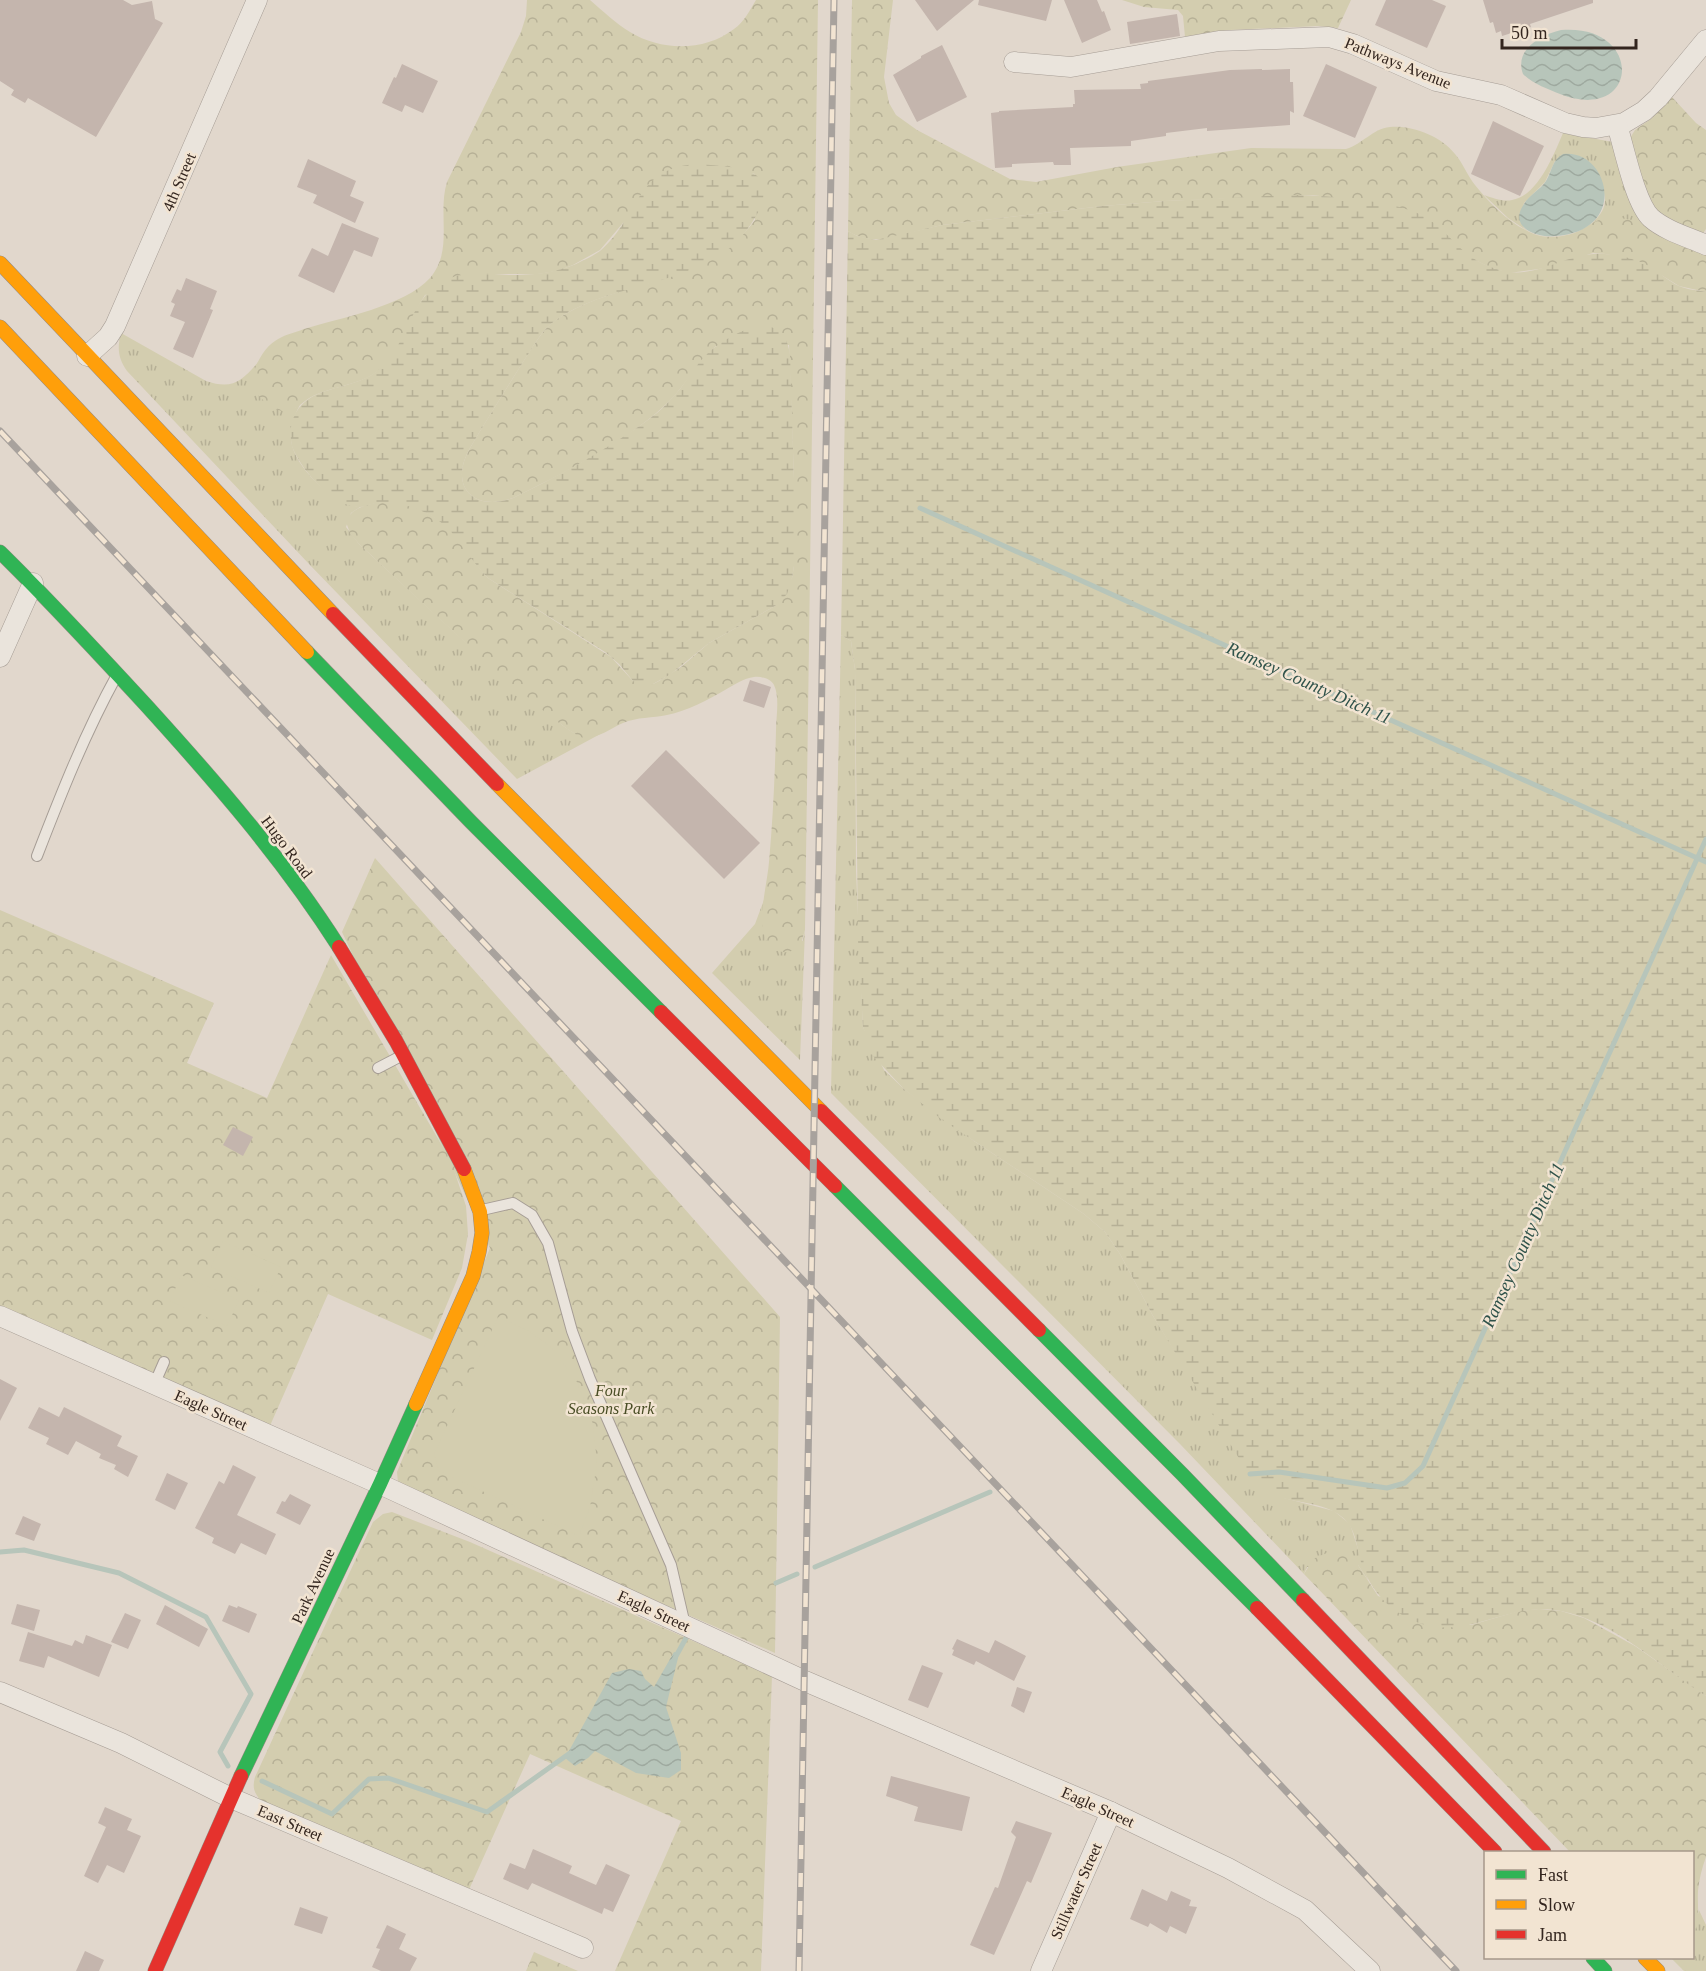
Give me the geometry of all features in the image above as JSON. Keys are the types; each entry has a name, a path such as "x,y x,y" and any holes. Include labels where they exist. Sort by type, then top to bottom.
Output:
{"main road":[{"path":"0,263 438,725 1183,1475 1544,1851"},
{"path":"0,327 455,806 1221,1572 1494,1851"},
{"name":"Hugo Road","path":"0,552 33,583 206,771 266,844 323,923 404,1054 470,1183 479,1210"},
{"name":"Park Avenue","path":"154,1971 231,1798 380,1484 473,1276 479,1256 482,1229 479,1210"},
{"path":"1594,1959 1605,1971"},
{"path":"1646,1959 1658,1971"}],"street":[{"name":"4th Street","path":"87,356 108,337 115,326 257,0"},
{"name":"Pathways Avenue","path":"1014,62 1064,68 1219,41 1329,37 1353,44 1436,81 1506,97 1571,125 1590,128 1617,125 1639,115 1653,103 1706,40"},
{"path":"1617,125 1638,196 1647,214 1667,228 1706,245"},
{"path":"0,657 33,583"},
{"name":"Eagle Street","path":"0,1316 380,1484 805,1681 1111,1812 1228,1868 1305,1910 1370,1971"},
{"name":"East Street","path":"0,1692 121,1743 231,1798 583,1948"},
{"name":"Stillwater Street","path":"1041,1971 1111,1812"}],"lane":[{"path":"37,856 74,763 100,705 117,674"},
{"path":"378,1068 404,1054"},
{"path":"479,1210 513,1203 532,1215 548,1243 572,1331 590,1379 671,1564 685,1625"},
{"path":"154,1384 164,1362"}],"green space":[{"path":"527,0 590,0 619,25 642,38 655,43 682,46 696,45 722,37 741,23 756,0 818,0 805,930 801,944 791,951 774,949 766,940 763,925 774,780 777,702 773,683 763,678 750,678 682,711 628,721 600,735 585,738 570,731 544,711 475,651 359,544 350,533 346,522 350,515 359,508 383,502 406,505 430,514 458,537 488,578 611,657 633,681 653,684 659,681 681,667 709,643 775,606 792,578 794,566 794,479 789,345 716,346 669,401 629,434 591,458 513,498 487,502 476,499 464,485 462,474 470,448 534,344 547,328 557,319 582,305 687,270 712,258 735,242 755,220 755,174 730,168 623,223 600,250 557,271 538,274 485,274 425,295 391,358 376,372 359,381 322,392 286,411 270,406 254,388 253,376 258,362 270,344 278,339 389,304 419,288 430,278 441,256 444,194 447,182 521,32 526,16"},
{"path":"852,0 893,0 884,77 889,103 896,115 917,130 1010,179 1036,182 1117,167 1251,148 1346,149 1384,128 1407,128 1426,133 1442,142 1458,158 1475,185 1494,206 1509,220 1534,234 1562,236 1579,231 1600,220 1621,218 1658,228 1706,251 1706,292 1679,286 1640,262 1606,254 1593,253 1546,268 1509,273 1489,267 1469,257 1419,214 1395,207 1313,195 1103,206 942,225 885,239 857,236 848,231"},
{"path":"1122,0 1351,0 1338,28 1318,26 1230,30 1185,37 1183,16 1178,10 1144,7"},
{"path":"1672,97 1696,123 1706,130 1706,229 1701,236 1669,222 1650,207 1630,138 1635,130 1652,118"},
{"path":"1563,133 1613,142 1649,224 1613,219 1592,223 1605,204 1604,192 1588,164 1573,155 1555,161 1545,182 1524,203 1520,219 1524,228 1529,232 1508,218 1484,195 1512,200 1530,191 1544,173"},
{"path":"701,164 742,169 754,174 761,181 764,190 763,201 745,233 731,247 690,270 598,299 576,308 551,324 535,343 470,448 462,474 464,485 476,499 487,502 513,498 594,455 649,419 677,393 706,355 728,338 754,327 767,326 778,330 786,339 790,355 794,479 794,566 787,594 775,606 709,643 671,674 653,684 642,685 633,681 605,652 488,578 448,528 430,515 411,507 391,503 350,506 329,494 319,486 296,455 292,446 291,429 299,408 308,400 376,372 396,349 417,308 436,285 465,274 535,274 560,270 576,264 600,251 613,237 650,183 663,173 679,167"},
{"path":"1289,195 1360,200 1414,212 1437,225 1476,260 1500,270 1527,272 1578,256 1611,255 1628,258 1653,268 1679,286 1706,292 1706,1696 1619,1635 1581,1617 1561,1611 1540,1609 1520,1611 1463,1626 1444,1627 1423,1624 1395,1610 1382,1599 1368,1578 1353,1532 1347,1521 1325,1508 1269,1492 1246,1470 1105,1232 1084,1214 941,1119 904,1089 873,1056 863,1027 858,941 855,670 851,641 841,635 848,231 857,236 876,240 942,225 1103,206"},
{"path":"121,333 215,384 236,382 259,361 253,381 295,408 301,403 291,429 293,450 299,461 316,482 327,491 338,499 360,507 351,513 346,527 359,544 463,640 562,725 586,737 604,732 517,779 127,371 119,353"},
{"path":"841,635 851,641 855,670 856,871 863,1027 884,1070 904,1089 974,1141 1084,1214 1105,1232 1184,1366 1284,1498 1334,1511 1350,1524 1368,1580 1358,1565 1307,1567 1304,1574 1180,1444 831,1093"},
{"name":"Four Seasons Park","path":"375,858 780,1317 775,1653 406,1491 398,1483 397,1472 490,1248 342,932"},
{"path":"765,897 763,926 803,941 805,930 800,1060 712,973 755,924"},
{"path":"0,910 214,1003 187,1063 267,1098 331,955 451,1161 466,1206 468,1234 462,1268 432,1340 328,1294 269,1428 0,1308"},
{"path":"223,1241 281,1267 269,1293 211,1267"},
{"path":"181,1275 239,1300 227,1326 170,1301"},
{"path":"498,1317 529,1331 552,1348 577,1382 593,1424 597,1463 590,1507 579,1536 439,1471 434,1454"},
{"path":"392,1512 470,1542 772,1676 761,1971 615,1971 681,1821 530,1754 467,1894 259,1799 255,1793 255,1777 373,1522 383,1514"},
{"path":"1329,1552 1339,1553 1358,1565 1378,1596 1471,1625 1519,1611 1539,1609 1561,1611 1584,1618 1635,1646 1706,1696 1706,1857 1699,1882 1698,1919 1694,1932 1694,1851 1569,1851 1304,1574 1313,1559"},
{"path":"1699,1910 1706,1925 1706,1971 1684,1971 1672,1959 1694,1959 1694,1931"},
{"path":"534,1952 578,1971 526,1971"}],"water":[{"path":"1561,30 1588,32 1608,41 1619,55 1622,71 1618,86 1606,96 1586,100 1560,94 1527,78 1523,74 1521,65 1526,50 1545,35"},
{"path":"1563,154 1579,156 1591,164 1600,176 1604,191 1603,206 1595,220 1579,231 1555,236 1533,233 1522,225 1519,219 1520,212 1526,201 1546,181 1554,163"},
{"path":"674,1652 678,1653 678,1658 666,1707 681,1753 681,1770 669,1778 636,1773 595,1751 575,1766 565,1758 612,1673 629,1669 641,1671 645,1679 654,1687"}],"building":[{"path":"0,0 123,0 132,5 152,1 155,19 163,23 96,137 28,98 25,103 11,95 14,90 0,81"},
{"path":"915,0 974,0 937,31"},
{"path":"979,0 1052,0 1046,21 978,5"},
{"path":"1064,0 1097,0 1111,30 1082,43"},
{"path":"1386,0 1432,0 1446,6 1427,48 1375,25"},
{"path":"1483,0 1593,0 1593,3 1502,36 1501,31 1496,33 1493,22 1490,23"},
{"path":"1177,14 1180,36 1130,44 1127,22"},
{"path":"942,45 967,97 917,122 893,75"},
{"path":"402,64 438,81 423,113 405,105 402,112 382,103"},
{"path":"1326,64 1377,87 1355,138 1303,116"},
{"path":"1290,69 1290,82 1293,82 1294,113 1290,111 1290,125 1207,131 1207,128 1166,133 1166,136 1131,141 1131,146 1070,148 1071,165 1054,165 1053,162 1012,164 1012,167 995,168 991,113 1073,107 1075,104 1074,90 1141,89 1140,84 1148,83 1148,81 1230,70"},
{"path":"1493,121 1544,146 1520,196 1471,174"},
{"path":"308,159 356,181 350,196 364,202 355,223 313,203 317,195 297,187"},
{"path":"342,223 379,238 372,257 354,250 334,293 298,276 312,248 328,256"},
{"path":"186,278 217,291 210,309 213,310 193,358 173,349 185,322 170,316 175,304 171,302 177,289 181,291"},
{"path":"750,680 771,687 764,708 743,701"},
{"path":"666,750 760,843 724,879 631,786"},
{"path":"233,1127 253,1137 243,1156 223,1145"},
{"path":"0,1379 17,1388 0,1421"},
{"path":"39,1407 59,1417 64,1407 122,1436 117,1446 138,1456 128,1477 114,1469 116,1465 99,1458 101,1454 76,1441 68,1455 46,1444 49,1438 28,1428"},
{"path":"233,1465 256,1477 237,1515 276,1534 266,1555 241,1543 235,1554 212,1543 214,1538 195,1528 219,1481 224,1484"},
{"path":"167,1473 188,1483 175,1510 155,1500"},
{"path":"290,1494 311,1505 300,1525 276,1513 282,1501 285,1502"},
{"path":"23,1516 41,1524 34,1541 15,1534"},
{"path":"17,1604 40,1610 34,1631 11,1624"},
{"path":"165,1605 208,1629 199,1647 156,1624"},
{"path":"229,1605 237,1608 238,1606 257,1614 249,1633 222,1621"},
{"path":"125,1613 141,1620 128,1649 111,1642"},
{"path":"28,1632 72,1646 75,1640 83,1644 86,1635 112,1645 99,1677 48,1656 44,1668 19,1661"},
{"path":"957,1639 989,1653 995,1640 1026,1656 1014,1681 976,1661 974,1665 952,1655"},
{"path":"922,1665 943,1673 928,1708 908,1700"},
{"path":"1017,1687 1032,1692 1024,1713 1011,1706"},
{"path":"891,1776 970,1797 962,1831 914,1821 918,1807 886,1796"},
{"path":"105,1807 132,1819 127,1830 141,1836 124,1873 107,1865 98,1883 84,1876 106,1827 98,1823"},
{"path":"1016,1821 1052,1833 1031,1883 1027,1881 994,1955 970,1945 995,1887 998,1888 1016,1837 1011,1832"},
{"path":"533,1849 572,1866 569,1873 596,1885 606,1864 630,1875 613,1912 604,1908 602,1914 532,1883 528,1890 503,1879 510,1863 525,1869"},
{"path":"1142,1889 1167,1901 1171,1891 1191,1900 1189,1906 1197,1907 1186,1934 1170,1926 1167,1933 1150,1923 1148,1927 1130,1919"},
{"path":"300,1907 328,1917 322,1934 294,1925"},
{"path":"387,1925 406,1934 399,1949 417,1958 410,1971 381,1971 372,1967 380,1949 376,1948"},
{"path":"85,1951 104,1960 99,1971 76,1971"}],"waterway":[{"name":"Ramsey County Ditch 11","path":"920,508 1706,862"},
{"name":"Ramsey County Ditch 11","path":"1250,1474 1279,1472 1387,1488 1405,1483 1423,1466 1706,839"},
{"path":"815,1567 990,1492"},
{"path":"0,1552 24,1550 119,1573 206,1617 251,1694 220,1752 228,1766"},
{"path":"776,1583 797,1574"},
{"path":"675,1658 686,1638"},
{"path":"262,1781 332,1814 369,1779 388,1778 487,1812 570,1753"}],"railway":[{"path":"799,1971 834,0"},
{"path":"0,431 1456,1971"}],"traffic: fast":[{"path":"0,552 110,666 222,792 295,883 339,947"},
{"path":"307,652 471,822 661,1012"},
{"path":"835,1186 1257,1608"},
{"path":"1039,1330 1303,1600"},
{"path":"241,1776 416,1404"},
{"path":"1594,1959 1605,1971"}],"traffic: slow":[{"path":"0,263 333,614"},
{"path":"0,327 307,652"},
{"path":"497,784 821,1111"},
{"path":"416,1404 473,1276 479,1252 482,1233 480,1212 464,1169"},
{"path":"1646,1959 1658,1971"}],"traffic: jam":[{"path":"333,614 497,784"},
{"path":"339,947 396,1041 464,1169"},
{"path":"661,1012 835,1186"},
{"path":"821,1111 1039,1330"},
{"path":"1303,1600 1543,1851"},
{"path":"1257,1608 1494,1851"},
{"path":"155,1971 241,1776"}]}
